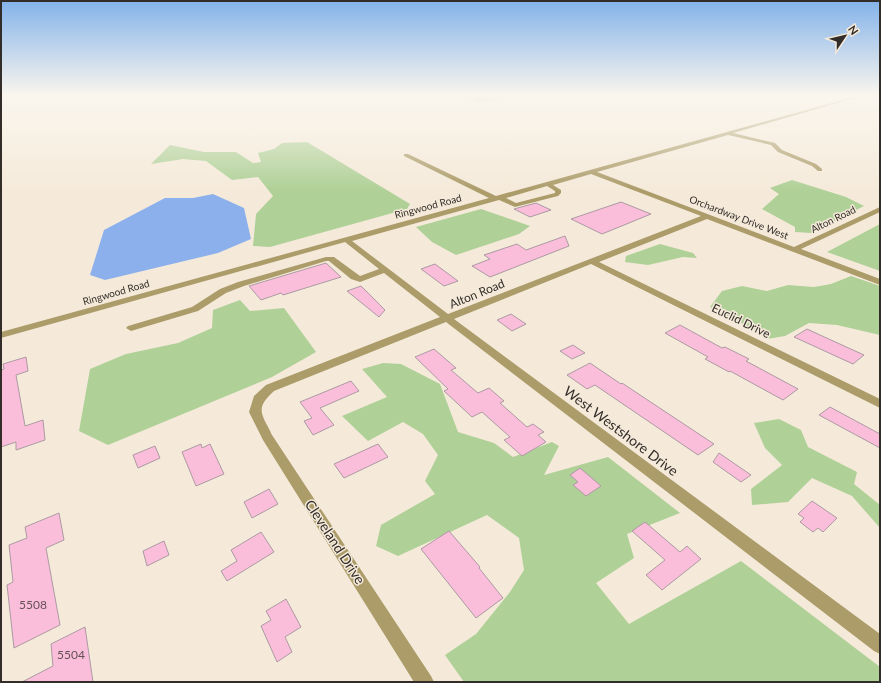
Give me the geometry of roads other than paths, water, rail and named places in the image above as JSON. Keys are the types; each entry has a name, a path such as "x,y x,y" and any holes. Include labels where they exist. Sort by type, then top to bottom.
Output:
{"street":[{"name":"Ringwood Road","path":"1,335 745,128"},
{"path":"727,133 773,144 780,151 814,165 820,170"},
{"path":"406,155 497,198 516,205 556,195 558,190 547,184"},
{"name":"Orchardway Drive West","path":"591,172 880,282"},
{"name":"Alton Road","path":"796,249 880,209"},
{"name":"Alton Road","path":"258,399 270,388 707,216"},
{"name":"West Westshore Drive","path":"345,239 447,318 880,645"},
{"path":"131,328 195,309 223,291 260,278 326,259 331,259 354,277 360,279 386,270"},
{"name":"Euclid Drive","path":"591,261 880,404"},
{"path":"248,266 260,278"},
{"name":"Cleveland Drive","path":"258,399 255,412 267,437 425,682"}],"water":[{"path":"213,194 244,208 251,239 218,253 105,280 90,275 104,230 165,198 193,198"}]}
